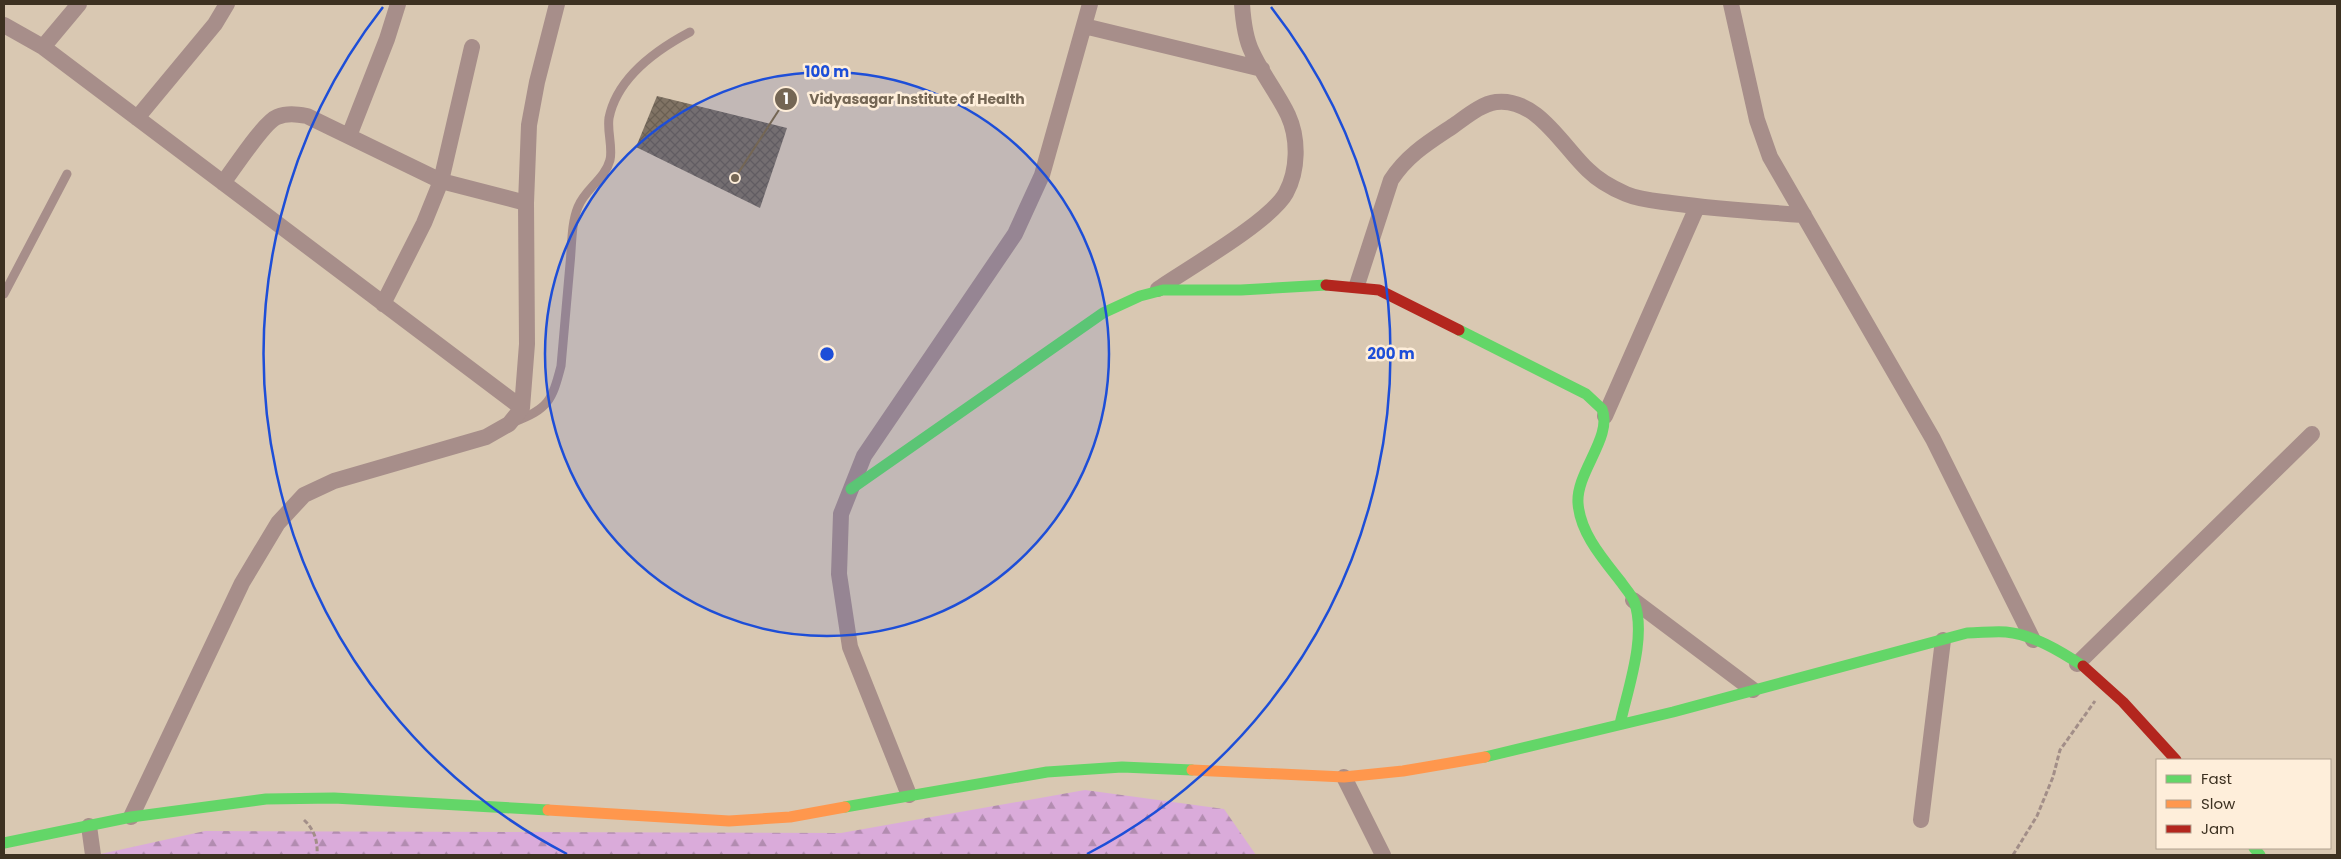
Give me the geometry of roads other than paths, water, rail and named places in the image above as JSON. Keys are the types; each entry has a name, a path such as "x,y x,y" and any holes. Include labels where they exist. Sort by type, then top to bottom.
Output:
{"main road":[{"path":"851,489 1103,313 1154,292 1240,290 1331,284 1357,285 1379,290 1586,394 1599,404 1605,416 1601,434 1583,479 1577,500 1581,524 1589,540 1634,600 1638,621 1637,638 1620,724"},
{"path":"4,843 131,817 202,806 266,800 334,798 729,821 790,817 1047,772 1122,767 1344,777 1403,771 1478,759 1753,690 1967,633 2013,633 2054,647 2106,684 2175,759"}],"street":[{"path":"43,47 79,4"},
{"path":"137,118 215,24 227,4"},
{"path":"349,136 387,39 398,4"},
{"path":"131,817 242,584 278,523 304,495 334,482 486,437 509,424 522,408 527,344 526,202 528,125 557,4"},
{"path":"909,795 850,647 839,574 841,514 864,456 1015,234 1042,175 1090,4"},
{"path":"1154,292 1265,217 1286,194 1294,173 1296,146 1289,117 1251,52 1242,4"},
{"path":"1731,4 1757,120 1766,148 1933,439 2033,640"},
{"path":"4,26 43,47 522,408"},
{"path":"1084,26 1262,69"},
{"path":"383,304 424,223 441,181 472,47"},
{"path":"1357,285 1391,180 1400,166 1412,153 1475,111 1496,102 1516,104 1533,113 1547,125 1588,170 1606,185 1628,196 1697,207 1804,215"},
{"path":"223,183 274,118 290,113 307,116 441,181 526,202"},
{"path":"1605,416 1697,207"},
{"path":"2077,664 2312,434"},
{"path":"1634,600 1753,690"},
{"path":"1921,820 1943,640"},
{"path":"1344,777 1383,855"},
{"path":"89,826 93,855"}],"lane":[{"path":"509,424 533,415 544,408 556,382 561,366 574,221 585,193 606,170 610,159 609,120 613,102 621,88 643,64 666,45 690,32"},
{"path":"4,294 66,174"}],"place":[{"name":"Vidyasagar Institute of Health","path":"735,178"}]}
